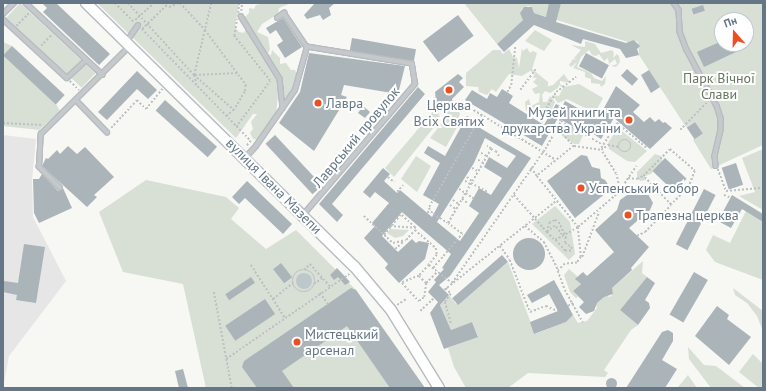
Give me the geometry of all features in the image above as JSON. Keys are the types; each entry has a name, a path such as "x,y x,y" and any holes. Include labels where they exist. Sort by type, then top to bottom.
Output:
{"main road":[{"name":"вулиця Івана Мазепи","path":"86,3 354,266 391,310 439,388"}],"lane":[{"path":"3,14 14,3"},
{"path":"26,3 103,75"},
{"path":"674,3 679,10 680,32 687,50 712,96 721,124 715,156 716,166"},
{"path":"245,158 295,90 306,47 284,13 277,18"},
{"path":"241,16 280,79 283,108"},
{"path":"3,19 68,78 86,60"},
{"path":"60,188 39,167 41,134 103,75 128,44 138,25"},
{"name":"Лаврський провулок","path":"303,215 415,84 412,64 306,47"},
{"path":"76,100 106,132"}],"path":[{"path":"115,3 134,22 154,3"},
{"path":"128,3 148,23 194,75 234,110"},
{"path":"162,3 166,6 173,6 179,3 205,30 230,65 239,72 246,85 245,92 234,110 226,117"},
{"path":"196,85 194,75 211,3"},
{"path":"236,127 270,81 234,36 240,3"},
{"path":"166,6 142,29 251,141"},
{"path":"14,28 32,9"},
{"path":"36,50 55,31"},
{"path":"507,92 511,85 515,47"},
{"path":"520,90 536,69"},
{"path":"194,75 239,72"},
{"path":"544,112 556,92 576,77"},
{"path":"68,78 83,94"},
{"path":"106,132 137,100 146,109 163,88"},
{"path":"680,130 712,96"},
{"path":"460,102 556,160"},
{"path":"428,213 482,115"},
{"path":"557,119 603,145"},
{"path":"452,283 543,152 561,121"},
{"path":"3,123 42,124 48,127"},
{"path":"600,150 617,123 647,148"},
{"path":"557,128 574,146 600,150 608,145 619,147 623,151 629,151 631,142 634,138"},
{"path":"619,147 623,140 631,142"},
{"path":"487,146 496,151 499,156"},
{"path":"537,176 574,146"},
{"path":"448,223 491,149"},
{"path":"628,178 637,179 643,176 670,149 695,172 689,188 645,232 637,236"},
{"path":"600,150 616,174 620,191"},
{"path":"481,153 487,156"},
{"path":"478,160 483,162"},
{"path":"555,240 563,234 578,227 600,211 620,191 636,166"},
{"path":"716,166 726,191 763,188"},
{"path":"472,168 478,171"},
{"path":"531,168 578,227 581,257"},
{"path":"643,176 671,205"},
{"path":"388,177 394,182"},
{"path":"467,177 471,182 488,192"},
{"path":"465,181 471,182"},
{"path":"397,192 403,185"},
{"path":"458,189 475,199"},
{"path":"513,194 534,219 565,251 571,251 572,248 565,243 563,227 555,220 546,226 547,232"},
{"path":"724,195 731,198"},
{"path":"462,199 468,203"},
{"path":"453,200 459,204"},
{"path":"450,323 445,302 451,294 445,289 556,201"},
{"path":"450,205 456,209"},
{"path":"430,210 433,214 462,234 433,268"},
{"path":"558,271 565,264 576,263 581,257 600,211"},
{"path":"384,235 402,214 417,227"},
{"path":"364,216 393,242 406,240"},
{"path":"525,226 544,242 583,322"},
{"path":"547,232 555,226 563,234"},
{"path":"391,227 417,227"},
{"path":"395,249 406,240 417,227"},
{"path":"415,230 436,248 437,255 419,276 402,282 419,300 424,297 426,283 437,272"},
{"path":"500,246 510,260 530,312 546,306 558,311"},
{"path":"273,299 293,283 295,274 304,270 310,264 330,286"},
{"path":"251,265 285,318"},
{"path":"429,265 452,283"},
{"path":"304,270 314,275 314,284"},
{"path":"226,359 352,272"},
{"path":"419,276 426,283"},
{"path":"293,283 297,289 304,292 311,289 314,284 322,278"},
{"path":"214,292 232,388"},
{"path":"320,293 328,304"},
{"path":"420,311 434,298"},
{"path":"568,306 573,303"}],"shaded area":[{"path":"3,135 36,139 32,180 33,217 66,281 9,356 3,387"},
{"path":"304,273 310,275 312,281 310,287 304,289 298,287 296,281 298,275"}],"green space":[{"path":"20,3 95,73 82,88 6,18"},
{"path":"97,3 239,3 235,27 239,32 244,33 246,27 244,18 249,13 249,8 254,9 256,5 267,3 291,3 279,8 278,14 262,24 257,32 268,37 270,49 268,54 271,55 272,50 280,58 280,64 286,63 291,70 295,70 300,81 296,92 286,98 284,93 278,95 276,115 258,140 253,139 250,133 253,129 251,122 257,114 253,114 236,138"},
{"name":"Парк Вічної Слави","path":"464,3 763,3 763,145 711,169 693,140 702,134 695,122 686,127 639,55 638,42 634,40 631,43 534,13 532,7 528,6 521,10 524,19 497,44"},
{"path":"535,30 552,40 544,51 525,41"},
{"path":"585,41 595,44 601,53 612,50 614,53 613,58 617,54 619,56 620,62 616,67 611,66 617,64 615,59 609,64 608,58 604,61 599,54 596,56 592,55 589,50 581,57 577,67 591,73 594,78 602,81 606,76 605,84 601,87 600,84 591,83 591,79 585,77 585,72 573,68 577,62 571,67 569,65 573,59 577,60 574,58 581,50 571,45 585,47"},
{"path":"3,42 12,46 4,56 56,104 60,111 39,130 3,126"},
{"path":"522,48 523,51 527,48 530,53 533,51 537,53 532,69 548,82 548,86 545,87 553,85 564,74 570,83 560,81 560,84 564,87 579,84 603,98 595,113 567,99 558,103 552,95 559,96 563,88 559,85 558,88 550,93 545,91 542,95 543,102 547,102 550,96 555,102 551,111 554,114 549,118 544,115 543,123 535,117 537,111 533,116 526,110 525,102 529,99 531,106 539,102 540,93 535,94 532,89 538,86 533,82 537,78 533,78 535,73 530,71 522,76 509,74 496,92 492,89 487,95 479,92 478,87 466,86 466,73 493,50 500,50 503,54 509,49 513,57 517,58 519,68"},
{"path":"452,107 460,113 458,120 460,122 446,147 430,138 445,119 441,108"},
{"path":"436,108 440,117 438,122 394,177 385,168"},
{"path":"570,126 583,135 579,144 574,144 562,136 566,127"},
{"path":"618,128 647,151 635,162 627,161 609,149 608,143"},
{"path":"763,149 763,210 739,196 755,192 742,158"},
{"path":"655,154 661,156 662,161 651,174 645,176 646,180 640,181 637,177 637,172"},
{"path":"416,156 431,166 417,192 401,179"},
{"path":"146,180 226,197 239,208 231,219 266,249 296,230 356,290 425,388 206,388 183,284 123,272 99,212"},
{"path":"555,206 570,222 575,254 569,260 532,224"},
{"path":"746,211 763,222 763,280 715,262 706,250 713,235 730,243"},
{"path":"390,229 409,230 403,236 395,238 387,233"},
{"path":"643,261 642,273 647,277 620,310 638,325 631,330 604,370 608,373 605,377 528,373 508,388 466,388 454,367 448,348 478,336 472,322 451,330 440,305 449,295 456,304 508,262 535,334 566,322 573,315 578,323 587,321 597,308 596,304 605,295 610,297 613,294 611,289"},
{"path":"569,269 578,277 576,279 581,284 573,291 578,297 576,298 570,292 564,275"},
{"path":"733,288 763,311 763,331 757,316 747,303 735,295"},
{"path":"688,347 704,365 716,366 745,388 711,388 689,359"},
{"path":"753,354 763,364 763,388 759,388 739,372"},
{"path":"688,375 697,388 677,388 678,387"}],"building":[{"path":"42,3 56,3 110,54 99,65 43,12 47,8"},
{"path":"315,3 335,3 329,8 331,15 323,20 320,15 307,19 304,15"},
{"path":"549,3 561,3 556,22 626,43 634,40 640,46 637,49 639,55 626,58 620,49 583,39 581,44 534,25 504,52 497,44 523,20 520,13 524,7 532,7 534,13 546,17"},
{"path":"703,5 705,11 693,14 692,9"},
{"path":"458,15 474,36 439,62 423,41"},
{"path":"283,18 302,47 285,58 277,45 283,41 276,30 270,34 266,28"},
{"path":"352,38 416,49 414,62 350,51"},
{"path":"714,45 714,52 736,52 704,67 697,52"},
{"path":"12,46 65,95 56,105 3,56"},
{"name":"Лавра","path":"309,53 405,66 398,94 344,85 341,95 347,97 314,151 279,123 300,92"},
{"path":"586,53 609,65 602,78 579,66"},
{"path":"627,69 638,79 632,86 621,76"},
{"path":"649,70 660,87 651,93 641,75"},
{"path":"137,71 157,90 148,99 137,89 107,120 98,112"},
{"name":"Церква Всіх Святих","path":"458,74 463,78 459,82 464,87 452,99 453,105 442,106 436,101 435,92"},
{"path":"616,86 640,105 633,112 644,122 650,117 655,122 659,119 663,123 665,122 672,128 650,149 614,118 601,139 576,122 574,127 558,118 542,146 465,100 472,90 487,99 490,93 497,97 502,89 513,96 509,103 544,125 556,104 562,107 565,101 598,119"},
{"path":"418,87 425,94 332,204 343,215 337,222 319,204"},
{"path":"165,100 217,147 208,157 156,110"},
{"path":"363,106 370,112 365,118 358,113"},
{"path":"467,116 477,121 475,125 531,158 450,276 439,285 449,295 440,305 451,330 472,322 478,337 444,349 430,313 438,302 428,292 436,282 434,280 444,269 442,268 451,254 402,212 382,236 398,252 412,239 416,243 419,241 429,243 425,259 399,283 385,268 388,264 364,238 375,226 372,223 389,203 375,192 370,198 363,192 383,168 390,174 384,181 397,193 400,190 432,217 439,204 423,195 440,163 424,153 428,146 445,156","holes":["485,138 516,156 507,168 489,157 484,167 502,178 491,195 479,188 469,206 479,213 460,241 437,222 474,163"]},
{"path":"695,122 703,134 695,139 687,128"},
{"path":"275,135 322,185 313,194 265,144"},
{"path":"68,146 77,154 85,147 114,177 94,195 97,197 87,207 42,166 46,158 48,159 57,150 60,154"},
{"name":"Успенський собор","path":"581,155 587,156 592,167 600,169 601,178 605,180 611,189 575,218 547,181"},
{"path":"665,158 687,179 674,192 652,171"},
{"path":"736,163 743,185 729,190 722,168"},
{"path":"42,174 58,191 63,188 72,208 39,223 34,213 33,179 39,179"},
{"path":"247,181 292,224 283,234 245,198 239,204 232,197"},
{"path":"637,188 641,192 647,192 653,203 650,210 629,228 649,247 631,268 632,270 612,288 613,294 604,297 597,303 594,311 586,314 579,307 584,302 573,291 581,284 575,279 583,272 587,276 614,252 595,230 617,210 620,200"},
{"path":"704,189 716,195 687,250 676,244"},
{"path":"732,195 763,214 763,222 742,209 731,228 718,221"},
{"path":"529,238 538,241 542,245 545,254 542,263 538,267 529,270 520,267 516,263 513,254 516,245 520,241"},
{"path":"24,244 45,247 36,303 16,300 17,295 3,292 4,281 18,283"},
{"path":"502,255 508,262 458,305 452,298"},
{"path":"281,263 292,277 284,283 273,269"},
{"path":"337,268 350,282 345,285 338,277 334,280 330,275"},
{"path":"694,272 708,280 683,322 670,314"},
{"path":"251,277 255,283 229,300 225,294"},
{"path":"647,277 655,283 645,300 649,303 650,308 638,325 620,310"},
{"path":"554,280 573,315 566,322 534,334 530,322 558,311 549,294 532,303 527,295"},
{"name":"Мистецький арсенал","path":"351,288 356,290 425,388 390,388 347,326 282,371 294,388 257,388 242,367 244,361"},
{"path":"265,299 275,314 235,341 225,326"},
{"path":"717,306 729,315 727,319 751,337 729,365 695,336"},
{"path":"668,330 673,333 673,341 662,360 677,369 665,388 626,388 662,332"},
{"path":"183,369 188,388 179,388 175,371"},
{"path":"611,377 615,379 617,383 615,387 611,389 607,387 605,383 607,379"}],"place":[{"name":"Церква Всіх Святих","path":"449,90"},
{"name":"Лавра","path":"318,103"},
{"name":"Музей книги та друкарства України","path":"629,120"},
{"name":"Успенський собор","path":"581,188"},
{"name":"Трапезна церква","path":"628,215"},
{"name":"Мистецький арсенал","path":"297,342"}]}
